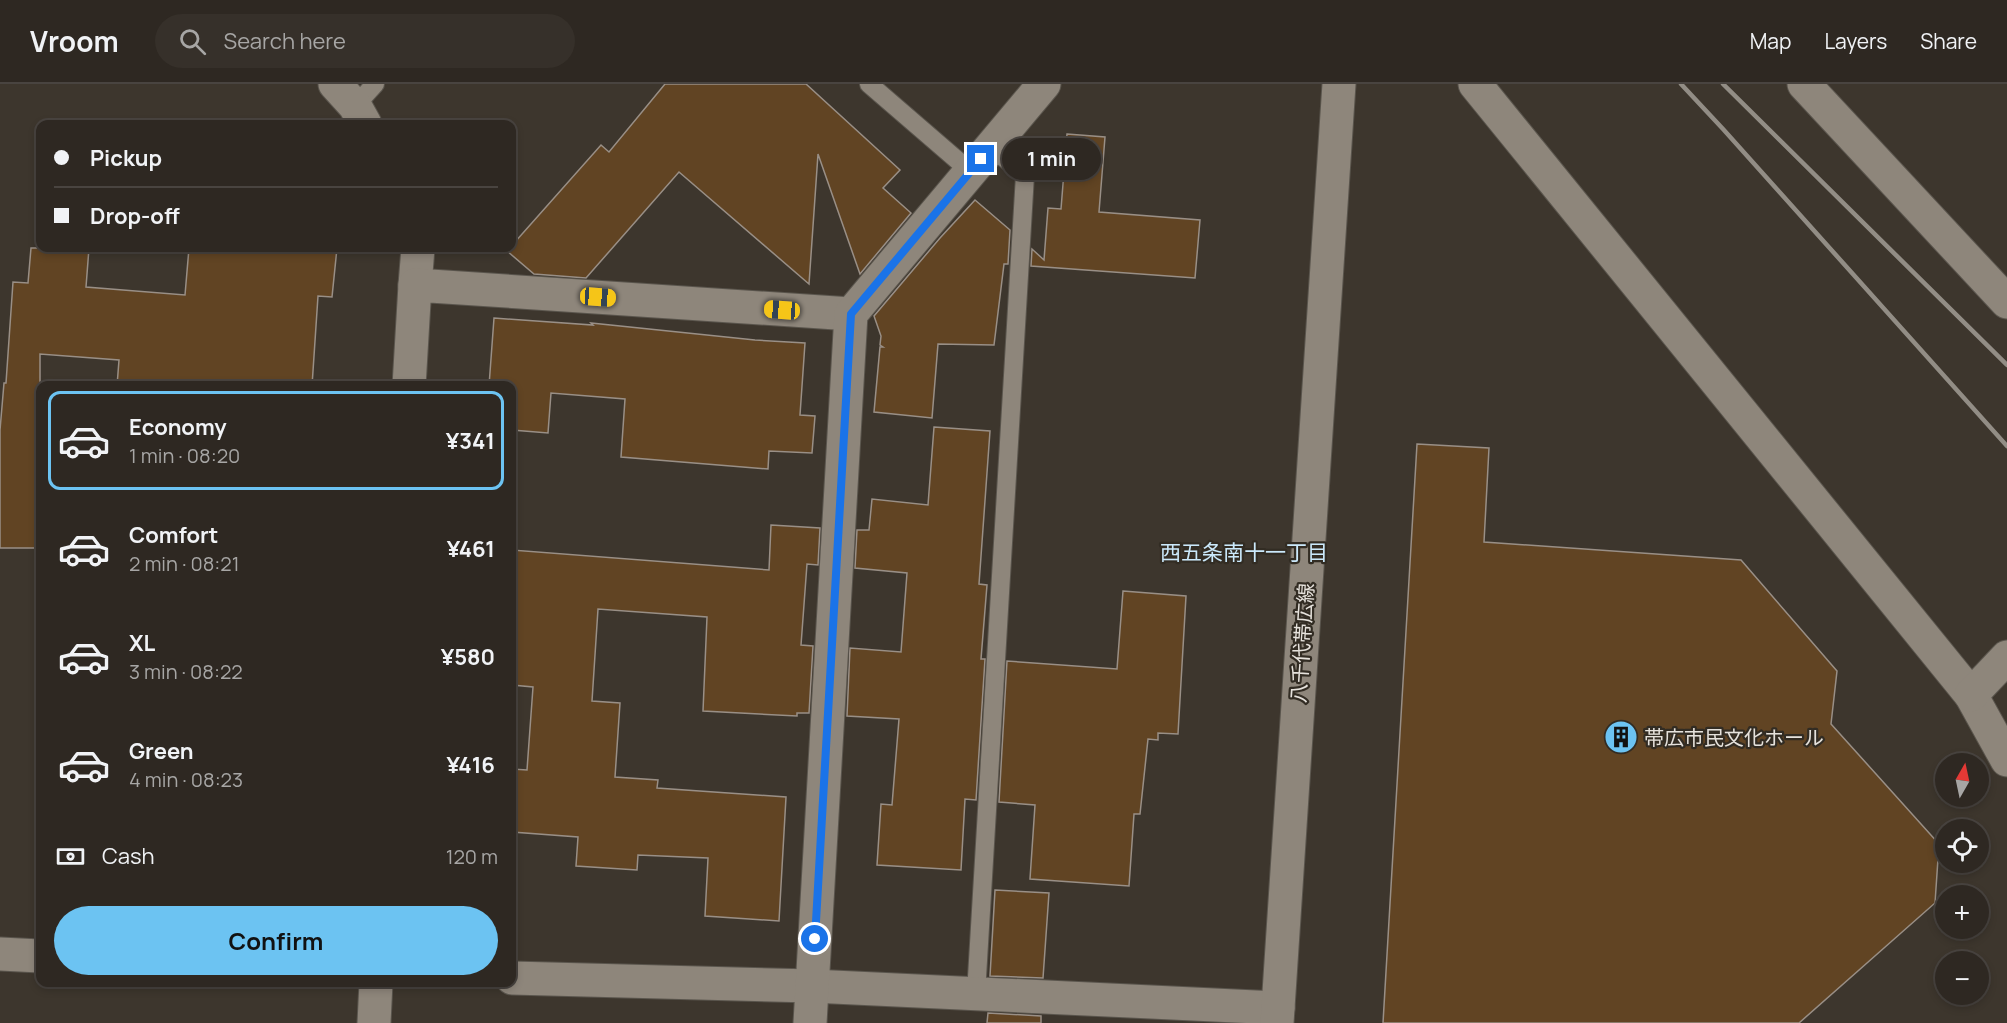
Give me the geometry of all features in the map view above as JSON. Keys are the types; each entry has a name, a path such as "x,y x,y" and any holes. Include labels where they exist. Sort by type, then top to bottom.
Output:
{"street":[{"path":"810,1023 851,314 1044,84"},
{"name":"八千代帯広線","path":"1277,1015 1340,84"},
{"path":"1475,84 1971,695 2007,760"},
{"path":"1804,84 2007,302"},
{"path":"409,381 418,252"},
{"path":"415,285 851,314"},
{"path":"1971,695 2007,657"},
{"path":"0,954 36,956"},
{"path":"516,978 812,986 976,994 1277,1015"},
{"path":"374,1023 376,987"}],"lane":[{"path":"869,84 971,172"},
{"path":"976,994 1025,175 991,147"}],"building":[{"path":"665,84 806,84 900,170 883,188 911,213 860,274 818,154 809,284 679,172 586,278 534,274 508,252 516,252 516,241 601,145 609,152"},
{"path":"1067,134 1105,137 1099,212 1200,220 1195,278 1031,266 1032,249 1044,260 1048,208 1061,209"},
{"path":"975,200 1010,230 1008,264 1004,264 994,345 938,344 932,418 874,412 880,347 883,347 880,345 881,336 874,316"},
{"path":"31,248 36,248 36,252 89,252 86,287 185,295 189,252 337,252 332,297 318,296 312,381 117,381 119,360 40,354 40,381 36,381 36,548 0,548 0,430 4,383 6,383 13,282 28,283"},
{"path":"494,318 593,325 591,323 805,343 800,415 815,416 812,453 769,451 768,469 621,457 625,399 551,393 548,433 516,430 516,381 489,381"},
{"path":"934,427 990,431 979,584 987,585 981,659 985,659 976,800 965,799 961,870 877,865 881,804 892,805 899,719 847,716 850,648 901,652 907,573 855,568 857,530 869,530 872,499 928,505"},
{"name":"帯広市民文化ホール","path":"1417,444 1489,448 1484,542 1741,560 1837,671 1831,724 1935,840 1935,873 1937,873 1935,903 1799,1023 1383,1023"},
{"path":"771,525 820,528 818,565 807,564 801,645 813,646 809,713 797,713 797,716 703,711 707,617 598,609 592,701 620,703 615,777 658,780 657,788 786,797 779,921 705,916 708,858 638,855 637,870 576,866 578,837 516,832 516,769 527,770 533,687 516,685 516,550 769,570"},
{"path":"1123,591 1186,596 1178,734 1158,733 1158,740 1148,739 1140,814 1134,814 1129,886 1030,879 1035,805 999,802 1007,661 1117,669"},
{"path":"995,890 1049,893 1043,978 990,976"},
{"path":"988,1013 1041,1016 1041,1023 987,1023"}],"railway":[{"path":"1681,84 2007,446"},
{"path":"1723,84 2007,365"}],"place":[{"name":"帯広市民文化ホール","path":"1621,737"}],"district":[{"name":"西五条南十一丁目","path":"1244,552"}],"route":[{"path":"815,939 851,314 981,159"}]}
